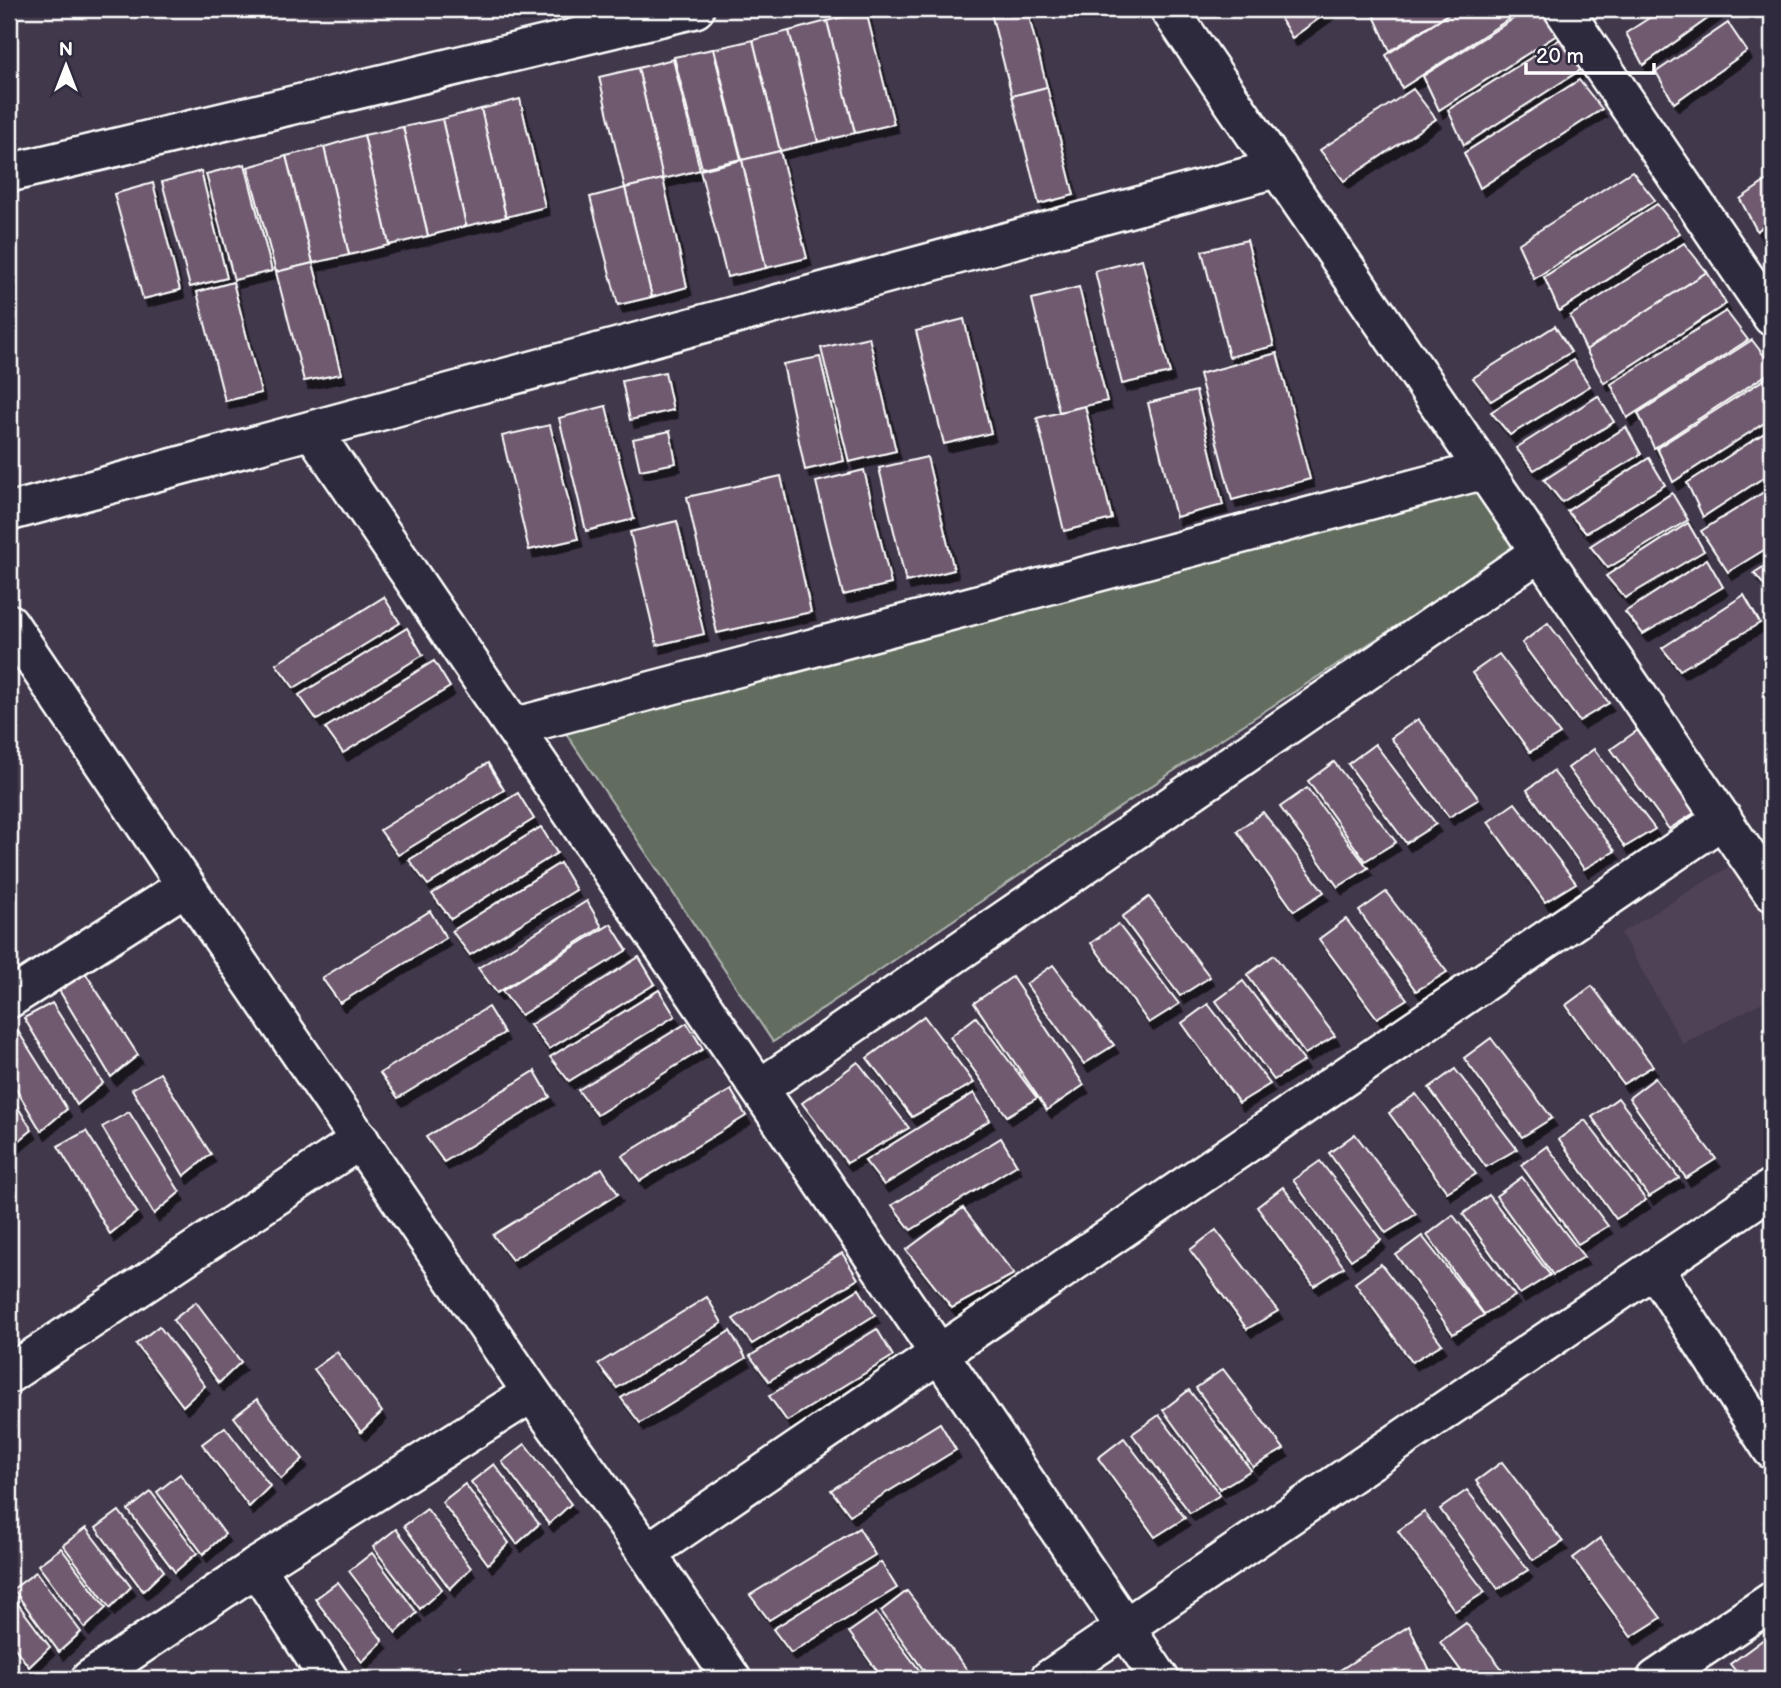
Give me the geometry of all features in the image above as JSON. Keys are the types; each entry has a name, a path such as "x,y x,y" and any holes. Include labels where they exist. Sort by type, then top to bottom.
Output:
{"street":[{"path":"9,173 695,9"},
{"path":"1170,9 1772,892"},
{"path":"1563,9 1772,317"},
{"path":"9,512 1278,168"},
{"path":"312,430 1160,1679"},
{"path":"514,727 1485,470"},
{"path":"760,1088 1540,552"},
{"path":"9,623 532,1393 647,1553 732,1679"},
{"path":"647,1553 1723,820"},
{"path":"9,999 186,886"},
{"path":"9,1374 359,1140"},
{"path":"1049,1679 1772,1188"},
{"path":"1654,1268 1772,1450"},
{"path":"90,1679 256,1567 532,1393"},
{"path":"256,1567 328,1679"},
{"path":"1656,1679 1772,1601"}],"shaded area":[{"path":"1732,865 1772,926 1772,997 1683,1044 1621,933"}],"green space":[{"path":"1476,484 1516,549 1215,743 773,1042 565,732"}],"building":[{"path":"990,9 1027,9 1047,87 1012,96"},
{"path":"1275,9 1332,9 1292,38"},
{"path":"1386,9 1455,9 1390,51 1374,16"},
{"path":"1457,9 1523,10 1402,88 1386,55"},
{"path":"1529,9 1541,9 1560,33 1439,110 1423,76"},
{"path":"1663,9 1715,9 1717,12 1643,65 1626,33"},
{"path":"866,11 894,124 855,133 827,21"},
{"path":"827,21 855,133 818,142 789,31"},
{"path":"1728,23 1747,51 1674,103 1656,72"},
{"path":"789,31 818,142 780,151 753,40"},
{"path":"1562,38 1585,67 1464,145 1448,110"},
{"path":"753,40 780,151 742,160 714,49"},
{"path":"713,49 741,159 702,168 674,57"},
{"path":"673,59 700,170 663,179 638,68"},
{"path":"638,68 663,179 625,188 599,77"},
{"path":"1579,80 1602,109 1480,188 1464,153"},
{"path":"1047,87 1074,195 1039,204 1012,96"},
{"path":"1413,89 1436,119 1344,181 1320,150"},
{"path":"520,99 545,207 506,217 481,109"},
{"path":"481,109 506,217 466,226 442,119"},
{"path":"442,119 466,226 428,236 403,127"},
{"path":"403,127 428,236 389,245 364,135"},
{"path":"364,135 389,245 349,255 324,147"},
{"path":"324,147 349,255 313,263 286,156"},
{"path":"780,151 807,258 766,268 742,160"},
{"path":"286,156 313,263 276,272 248,167"},
{"path":"742,160 766,268 727,277 700,170"},
{"path":"245,164 272,271 234,280 206,174"},
{"path":"201,171 227,278 190,287 162,182"},
{"path":"1632,171 1655,200 1534,279 1518,244"},
{"path":"1772,177 1772,220 1757,231 1740,199"},
{"path":"663,179 687,287 652,297 625,188"},
{"path":"153,183 180,290 143,299 114,194"},
{"path":"625,188 652,297 618,305 590,197"},
{"path":"1657,204 1680,233 1559,311 1544,277"},
{"path":"1247,240 1274,346 1229,357 1202,251"},
{"path":"1684,243 1707,272 1586,350 1570,316"},
{"path":"1142,259 1170,373 1122,384 1095,271"},
{"path":"313,263 341,374 304,381 276,272"},
{"path":"1707,272 1726,304 1604,383 1586,350"},
{"path":"233,282 261,393 225,401 197,292"},
{"path":"1079,287 1107,401 1059,412 1032,299"},
{"path":"1726,311 1748,340 1627,418 1611,384"},
{"path":"964,319 991,433 944,444 916,331"},
{"path":"1555,326 1571,352 1491,401 1473,378"},
{"path":"869,337 896,451 849,462 821,348"},
{"path":"1752,340 1772,366 1772,371 1654,448 1638,413"},
{"path":"1277,353 1310,479 1232,500 1199,374"},
{"path":"820,357 844,461 805,470 783,364"},
{"path":"1573,360 1590,386 1510,435 1491,412"},
{"path":"665,372 673,410 630,420 622,381"},
{"path":"1771,375 1772,418 1673,482 1657,448"},
{"path":"1196,391 1223,505 1176,517 1148,403"},
{"path":"1598,396 1614,422 1534,470 1516,448"},
{"path":"606,406 634,519 586,531 559,418"},
{"path":"1085,406 1112,519 1064,531 1037,418"},
{"path":"550,425 578,539 529,550 502,436"},
{"path":"1626,427 1641,454 1562,502 1544,480"},
{"path":"1772,428 1772,472 1703,517 1687,483"},
{"path":"670,431 676,463 640,470 633,439"},
{"path":"927,457 954,570 906,582 879,468"},
{"path":"1649,458 1665,485 1586,533 1567,511"},
{"path":"864,470 891,584 843,595 816,482"},
{"path":"781,476 811,612 717,633 687,497"},
{"path":"1772,487 1772,545 1728,572 1701,531"},
{"path":"1672,493 1688,520 1608,568 1590,546"},
{"path":"677,521 704,634 657,645 630,532"},
{"path":"1688,523 1704,551 1625,598 1606,576"},
{"path":"1707,559 1723,587 1643,634 1625,612"},
{"path":"1772,561 1772,595 1754,573"},
{"path":"1744,595 1760,623 1680,670 1662,648"},
{"path":"384,597 400,623 294,688 276,664"},
{"path":"1548,623 1609,703 1579,721 1522,643"},
{"path":"407,628 423,655 317,720 299,695"},
{"path":"1499,654 1560,734 1530,752 1472,673"},
{"path":"434,661 450,687 343,753 325,728"},
{"path":"1418,719 1479,799 1449,817 1391,738"},
{"path":"1638,730 1699,810 1669,829 1611,749"},
{"path":"1375,744 1436,824 1406,843 1348,764"},
{"path":"1594,749 1655,829 1625,847 1568,768"},
{"path":"1334,762 1396,842 1365,861 1308,781"},
{"path":"488,763 504,790 398,855 380,830"},
{"path":"1553,771 1615,851 1584,869 1527,790"},
{"path":"1307,788 1368,868 1338,887 1280,807"},
{"path":"518,793 534,819 428,885 409,860"},
{"path":"1515,803 1576,883 1545,902 1488,822"},
{"path":"1263,812 1324,892 1294,911 1237,831"},
{"path":"541,827 557,853 451,919 432,894"},
{"path":"560,863 576,890 470,955 452,931"},
{"path":"1386,892 1447,972 1416,991 1359,911"},
{"path":"1149,897 1210,977 1180,996 1122,917"},
{"path":"587,901 602,927 497,993 478,968"},
{"path":"430,911 446,938 340,1003 322,978"},
{"path":"1346,919 1407,999 1377,1018 1319,939"},
{"path":"611,924 627,950 521,1015 502,991"},
{"path":"1118,924 1179,1004 1149,1023 1091,943"},
{"path":"1274,955 1335,1036 1305,1054 1247,975"},
{"path":"639,957 655,984 549,1049 530,1025"},
{"path":"1053,965 1114,1045 1084,1064 1026,984"},
{"path":"86,974 138,1055 111,1077 59,990"},
{"path":"1012,977 1084,1085 1047,1110 974,1003"},
{"path":"1243,981 1304,1061 1274,1080 1216,1001"},
{"path":"1592,986 1653,1066 1623,1084 1566,1005"},
{"path":"659,990 675,1016 569,1081 550,1057"},
{"path":"52,1003 103,1083 77,1105 24,1018"},
{"path":"1208,1004 1270,1084 1239,1103 1182,1023"},
{"path":"488,1007 504,1033 398,1098 380,1073"},
{"path":"924,1016 974,1083 912,1117 867,1058"},
{"path":"976,1017 1037,1098 1007,1116 950,1037"},
{"path":"687,1023 703,1049 597,1115 578,1090"},
{"path":"16,1028 67,1109 41,1131 9,1077 9,1032"},
{"path":"1491,1038 1552,1118 1522,1137 1464,1058"},
{"path":"858,1062 909,1128 847,1163 802,1103"},
{"path":"1455,1069 1517,1149 1486,1167 1429,1088"},
{"path":"535,1071 550,1097 444,1162 426,1137"},
{"path":"160,1073 211,1154 184,1176 132,1089"},
{"path":"1655,1078 1716,1159 1686,1178 1629,1098"},
{"path":"731,1090 746,1116 640,1181 622,1156"},
{"path":"9,1093 32,1130 9,1149"},
{"path":"974,1093 990,1120 884,1185 865,1161"},
{"path":"1416,1094 1476,1174 1447,1192 1389,1113"},
{"path":"1618,1098 1679,1178 1649,1197 1592,1117"},
{"path":"129,1112 180,1192 154,1214 102,1127"},
{"path":"1585,1120 1646,1200 1616,1219 1559,1139"},
{"path":"86,1131 137,1212 110,1234 58,1146"},
{"path":"1355,1134 1416,1214 1386,1233 1329,1153"},
{"path":"1001,1138 1017,1165 911,1230 892,1205"},
{"path":"1547,1146 1608,1226 1578,1244 1521,1165"},
{"path":"1320,1161 1381,1240 1351,1260 1293,1180"},
{"path":"602,1168 618,1194 512,1260 493,1235"},
{"path":"1522,1177 1584,1257 1553,1275 1496,1196"},
{"path":"1283,1187 1344,1267 1314,1286 1257,1207"},
{"path":"1489,1195 1550,1275 1520,1294 1463,1214"},
{"path":"963,1208 1014,1274 952,1308 906,1250"},
{"path":"1453,1215 1515,1296 1484,1314 1427,1235"},
{"path":"1216,1230 1278,1311 1247,1329 1190,1250"},
{"path":"1422,1236 1484,1315 1453,1334 1396,1255"},
{"path":"842,1253 858,1279 752,1344 733,1319"},
{"path":"1381,1264 1442,1344 1412,1362 1355,1283"},
{"path":"859,1289 875,1315 769,1381 750,1356"},
{"path":"707,1297 722,1323 617,1388 598,1364"},
{"path":"196,1302 241,1362 219,1383 173,1320"},
{"path":"159,1326 205,1386 183,1406 136,1344"},
{"path":"877,1329 893,1356 787,1421 769,1396"},
{"path":"730,1331 746,1358 640,1423 621,1398"},
{"path":"337,1352 382,1412 361,1432 314,1369"},
{"path":"1223,1369 1284,1449 1253,1467 1196,1388"},
{"path":"1189,1390 1251,1470 1220,1489 1163,1410"},
{"path":"257,1399 303,1459 281,1479 234,1417"},
{"path":"1159,1415 1220,1495 1190,1513 1132,1434"},
{"path":"940,1423 956,1450 850,1515 831,1490"},
{"path":"225,1427 270,1486 249,1507 202,1444"},
{"path":"1124,1438 1185,1518 1155,1537 1098,1458"},
{"path":"525,1444 571,1504 549,1524 502,1462"},
{"path":"1502,1462 1563,1542 1533,1560 1476,1481"},
{"path":"494,1464 539,1524 517,1544 471,1482"},
{"path":"180,1474 225,1534 203,1554 157,1492"},
{"path":"465,1484 509,1543 488,1564 442,1502"},
{"path":"1467,1490 1528,1570 1498,1589 1440,1509"},
{"path":"151,1492 197,1553 175,1572 128,1510"},
{"path":"427,1509 471,1568 450,1589 404,1526"},
{"path":"119,1511 164,1571 143,1591 96,1528"},
{"path":"1424,1512 1485,1592 1455,1611 1398,1531"},
{"path":"86,1528 131,1587 110,1608 63,1545"},
{"path":"859,1528 875,1555 769,1620 750,1595"},
{"path":"396,1529 442,1589 420,1609 373,1547"},
{"path":"1600,1538 1661,1618 1631,1637 1573,1558"},
{"path":"61,1548 106,1608 85,1628 38,1565"},
{"path":"372,1553 417,1613 396,1633 349,1571"},
{"path":"881,1562 897,1588 791,1653 773,1629"},
{"path":"36,1572 81,1632 59,1652 13,1589"},
{"path":"338,1582 383,1641 362,1662 315,1599"},
{"path":"907,1591 968,1671 955,1679 930,1679 881,1611"},
{"path":"9,1592 50,1647 29,1667 9,1640"},
{"path":"876,1613 926,1679 883,1679 849,1632"},
{"path":"1466,1623 1510,1679 1467,1679 1440,1642"},
{"path":"1409,1626 1432,1676 1428,1679 1326,1679"},
{"path":"1772,1633 1772,1679 1742,1679 1730,1664"},
{"path":"460,1666 469,1679 441,1679"}]}
